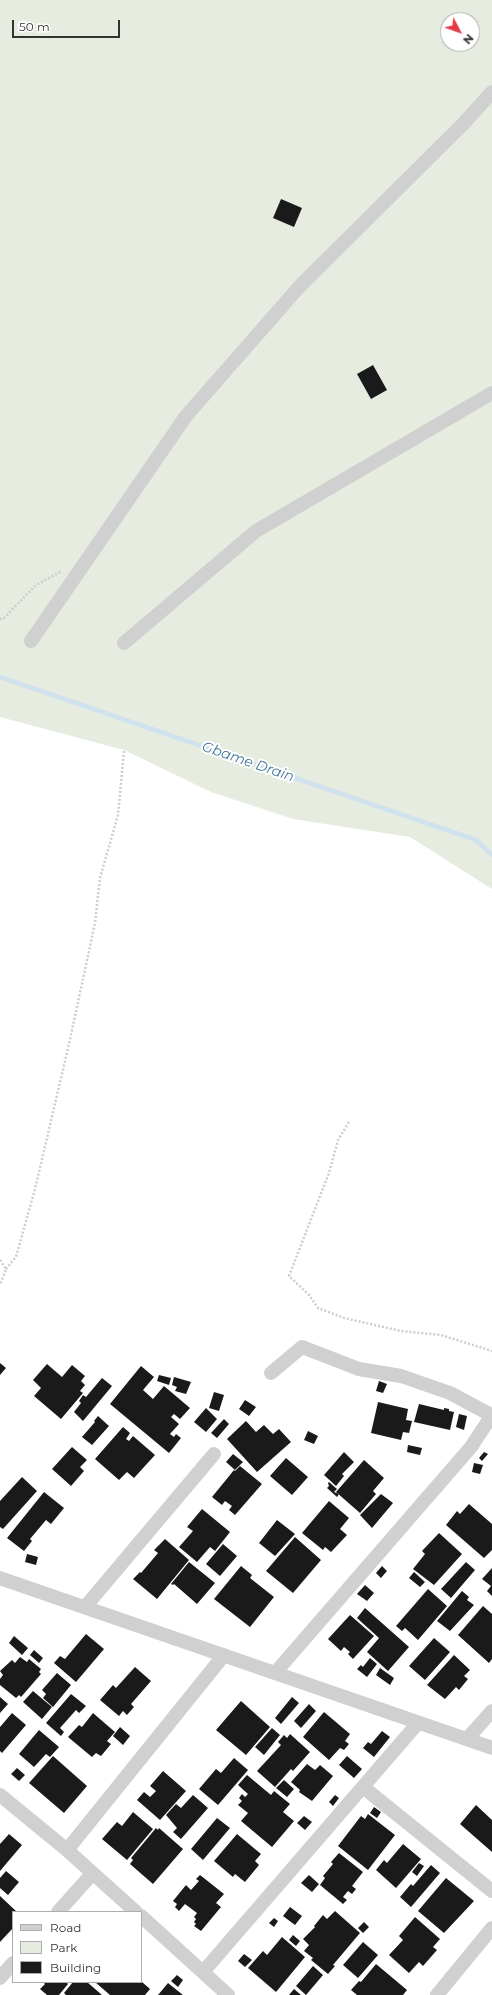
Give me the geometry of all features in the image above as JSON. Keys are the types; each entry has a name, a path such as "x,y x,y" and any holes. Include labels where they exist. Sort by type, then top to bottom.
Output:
{"street":[{"path":"31,641 186,416 299,287 464,123 492,92"},
{"path":"124,643 256,531 492,393"},
{"path":"271,1374 302,1347 359,1369 401,1376 450,1393 492,1415 471,1447 275,1673"},
{"path":"85,1607 214,1454"},
{"path":"0,1578 492,1748"},
{"path":"66,1850 224,1655"},
{"path":"467,1740 492,1711"},
{"path":"202,1972 418,1723"},
{"path":"363,1788 492,1891"},
{"path":"0,1795 93,1873 135,1911"},
{"path":"59,1911 93,1873"},
{"path":"142,1917 228,1995"},
{"path":"437,1995 492,1928"},
{"path":"0,1978 12,1964"}],"path":[{"path":"0,619 3,619 36,585 66,568"},
{"path":"0,1285 6,1269 16,1257 34,1196 95,923 100,878 118,814 124,751"},
{"path":"349,1122 338,1140 329,1173 289,1276 309,1295 318,1308 344,1318 401,1331 441,1335 492,1351"},
{"path":"0,1260 6,1269"}],"green space":[{"path":"0,0 492,0 492,889 410,837 293,819 211,792 124,750 0,717"}],"building":[{"path":"281,199 302,208 294,227 273,218"},
{"path":"373,365 387,390 371,399 357,374"},
{"path":"0,1363 6,1368 0,1375"},
{"path":"47,1364 62,1377 72,1365 85,1376 81,1381 85,1385 80,1391 83,1393 61,1419 34,1396 41,1388 33,1380"},
{"path":"141,1366 154,1377 143,1390 153,1399 164,1386 190,1408 180,1419 174,1414 171,1417 179,1424 170,1434 174,1437 176,1434 181,1438 169,1453 110,1404"},
{"path":"159,1375 171,1378 169,1385 157,1381"},
{"path":"174,1377 191,1382 186,1394 175,1391 177,1387 172,1385"},
{"path":"102,1378 112,1386 83,1421 74,1412 81,1403 79,1401 83,1395 86,1397"},
{"path":"379,1381 387,1384 383,1393 376,1391"},
{"path":"214,1392 224,1395 219,1411 209,1408"},
{"path":"245,1400 256,1407 249,1416 239,1409"},
{"path":"378,1402 408,1409 406,1420 412,1421 409,1433 403,1432 401,1440 371,1433"},
{"path":"419,1404 444,1410 444,1408 449,1409 449,1411 454,1412 450,1430 414,1422"},
{"path":"206,1408 217,1419 206,1432 194,1422"},
{"path":"459,1414 467,1416 464,1430 456,1427"},
{"path":"98,1416 109,1426 92,1445 82,1437 95,1422 94,1421"},
{"path":"224,1419 229,1424 217,1438 211,1433"},
{"path":"246,1421 256,1432 264,1425 273,1434 279,1429 291,1442 257,1472 227,1439"},
{"path":"123,1427 130,1433 126,1439 129,1441 133,1436 155,1455 134,1478 127,1472 119,1480 95,1459"},
{"path":"308,1431 318,1436 314,1444 304,1440"},
{"path":"408,1445 422,1448 420,1455 407,1452"},
{"path":"72,1447 87,1460 80,1467 84,1471 71,1486 52,1469"},
{"path":"344,1452 354,1462 342,1474 344,1476 336,1486 324,1475"},
{"path":"484,1452 488,1454 482,1461 479,1458"},
{"path":"233,1454 243,1462 235,1470 226,1462"},
{"path":"286,1458 308,1477 292,1495 270,1476"},
{"path":"364,1460 384,1478 373,1491 376,1494 360,1513 336,1492"},
{"path":"474,1463 483,1465 480,1474 472,1472"},
{"path":"240,1466 262,1484 235,1515 229,1510 232,1506 225,1501 222,1505 212,1497 234,1470 235,1471"},
{"path":"22,1477 37,1491 3,1529 0,1527 0,1501"},
{"path":"329,1482 337,1489 334,1492 339,1494 337,1497 327,1488 329,1486"},
{"path":"44,1492 64,1508 51,1524 46,1520 30,1539 32,1541 24,1551 7,1538"},
{"path":"381,1494 393,1503 372,1528 360,1515"},
{"path":"329,1501 349,1518 340,1529 347,1535 331,1552 325,1547 323,1550 302,1533"},
{"path":"469,1504 492,1524 492,1550 484,1558 446,1525 457,1511 460,1514"},
{"path":"202,1509 230,1532 215,1551 210,1547 197,1562 179,1547 193,1531 187,1527"},
{"path":"277,1520 295,1534 275,1556 259,1543"},
{"path":"439,1533 462,1554 434,1585 413,1569 425,1554 422,1551"},
{"path":"295,1537 321,1560 293,1593 266,1571"},
{"path":"165,1539 189,1560 157,1599 133,1579 140,1572 141,1573 158,1553 154,1550"},
{"path":"223,1544 237,1556 220,1576 206,1564"},
{"path":"27,1554 38,1557 36,1565 25,1562"},
{"path":"189,1562 215,1583 197,1604 174,1584 171,1584"},
{"path":"466,1562 475,1570 451,1598 441,1589"},
{"path":"241,1566 252,1575 250,1578 274,1597 250,1627 214,1599"},
{"path":"382,1566 387,1571 381,1578 376,1573"},
{"path":"492,1568 492,1596 487,1591 491,1586 482,1579"},
{"path":"414,1572 425,1582 420,1587 409,1578"},
{"path":"365,1585 374,1593 367,1601 357,1594"},
{"path":"428,1589 447,1606 418,1640 405,1628 402,1631 396,1626"},
{"path":"462,1591 469,1597 467,1600 474,1605 450,1631 437,1621"},
{"path":"483,1606 492,1614 492,1659 489,1663 458,1635"},
{"path":"365,1608 409,1647 388,1671 367,1652 379,1638 357,1618"},
{"path":"350,1615 374,1636 353,1659 348,1654 350,1652 344,1647 341,1651 328,1639"},
{"path":"86,1634 104,1649 76,1682 54,1663 60,1656 65,1659"},
{"path":"14,1636 28,1648 22,1655 9,1643"},
{"path":"434,1638 450,1652 425,1680 409,1666"},
{"path":"34,1650 43,1658 39,1663 30,1655"},
{"path":"454,1655 470,1670 464,1676 468,1679 459,1690 456,1687 445,1699 427,1685"},
{"path":"20,1657 27,1662 29,1659 41,1669 39,1672 41,1674 21,1697 19,1695 16,1698 0,1685 0,1679 3,1675 0,1671 12,1660 15,1663"},
{"path":"370,1658 377,1664 367,1677 357,1669 361,1665 363,1667"},
{"path":"135,1667 151,1681 131,1704 134,1707 127,1715 123,1711 119,1716 100,1700 113,1685 116,1688"},
{"path":"380,1668 394,1678 390,1685 376,1675"},
{"path":"57,1673 71,1685 53,1707 43,1698 46,1694 42,1690"},
{"path":"33,1691 52,1707 42,1719 23,1702"},
{"path":"71,1694 86,1706 79,1713 76,1710 60,1728 64,1732 61,1736 46,1723"},
{"path":"0,1697 8,1704 0,1713"},
{"path":"292,1697 299,1703 281,1724 275,1718"},
{"path":"241,1701 270,1727 246,1755 216,1730"},
{"path":"309,1704 316,1711 301,1728 294,1721"},
{"path":"324,1712 350,1734 345,1741 349,1744 344,1750 340,1748 329,1760 303,1737"},
{"path":"12,1713 26,1725 2,1753 0,1751 0,1727"},
{"path":"93,1713 115,1732 107,1741 111,1744 101,1756 96,1753 92,1757 68,1737 79,1725 82,1727"},
{"path":"120,1727 130,1736 123,1745 113,1736"},
{"path":"272,1728 280,1735 264,1755 255,1747"},
{"path":"39,1730 59,1747 50,1757 46,1754 34,1767 19,1754"},
{"path":"382,1731 390,1737 374,1757 363,1748 368,1742 371,1744"},
{"path":"290,1734 310,1752 293,1771 291,1769 275,1787 257,1771 281,1745 278,1742 284,1735 287,1738"},
{"path":"53,1756 87,1786 64,1813 29,1783"},
{"path":"347,1756 362,1769 354,1778 339,1765"},
{"path":"234,1758 248,1770 218,1805 199,1789 216,1769 221,1773"},
{"path":"307,1764 315,1770 320,1765 333,1776 312,1801 299,1792 300,1790 291,1782"},
{"path":"17,1768 25,1775 19,1781 11,1774"},
{"path":"163,1771 186,1791 160,1820 137,1800 144,1792 150,1797 156,1791 150,1786"},
{"path":"247,1775 271,1795 274,1791 290,1804 283,1812 294,1821 272,1847 241,1821 248,1813 238,1805 242,1801 239,1798 242,1794 245,1797 248,1794 238,1785"},
{"path":"284,1780 294,1789 287,1797 276,1788"},
{"path":"193,1795 208,1808 181,1839 173,1832 177,1828 166,1815 176,1804 181,1808"},
{"path":"335,1795 339,1798 333,1806 329,1802"},
{"path":"476,1805 492,1820 492,1852 460,1824"},
{"path":"374,1807 381,1812 377,1818 370,1813"},
{"path":"133,1812 153,1829 127,1860 102,1839 117,1822 122,1826"},
{"path":"368,1814 395,1835 368,1870 338,1846 361,1816 365,1819"},
{"path":"304,1816 312,1822 305,1830 297,1823"},
{"path":"217,1818 230,1828 203,1860 191,1849"},
{"path":"156,1828 158,1830 159,1828 183,1849 153,1884 130,1864 133,1860 131,1858"},
{"path":"9,1834 22,1845 0,1871 0,1844"},
{"path":"237,1834 261,1854 255,1861 259,1865 245,1882 235,1874 233,1877 214,1861"},
{"path":"403,1844 421,1859 396,1888 376,1870 384,1860 387,1863"},
{"path":"339,1853 363,1872 352,1886 356,1889 352,1894 348,1891 343,1897 347,1900 343,1904 320,1885 325,1878 323,1876 333,1864 331,1862"},
{"path":"419,1863 424,1866 417,1876 412,1872"},
{"path":"431,1865 440,1873 411,1907 400,1897 411,1884 413,1886"},
{"path":"6,1871 19,1882 8,1895 0,1888 0,1878"},
{"path":"200,1875 224,1894 216,1903 221,1907 201,1931 194,1926 196,1924 194,1922 196,1919 194,1917 197,1913 185,1904 179,1911 175,1907 177,1904 173,1901 186,1885 191,1890 199,1881 196,1879"},
{"path":"309,1875 319,1884 312,1892 301,1883"},
{"path":"446,1878 474,1901 444,1933 418,1911"},
{"path":"0,1896 16,1911 12,1911 12,1929 0,1942"},
{"path":"290,1907 302,1916 295,1925 283,1916"},
{"path":"335,1911 360,1933 333,1965 335,1966 328,1974 311,1960 313,1958 304,1951 309,1945 303,1939 315,1927 314,1926 323,1915 327,1919"},
{"path":"415,1917 440,1939 433,1947 437,1950 423,1966 419,1962 409,1973 389,1955 403,1940 399,1936"},
{"path":"274,1918 278,1921 274,1927 269,1923"},
{"path":"364,1922 369,1927 363,1933 358,1928"},
{"path":"293,1935 300,1941 296,1946 289,1940"},
{"path":"282,1937 305,1957 276,1992 248,1968 263,1951 267,1955"},
{"path":"363,1942 378,1955 358,1978 343,1965"},
{"path":"244,1954 252,1960 245,1967 238,1961"},
{"path":"376,1964 407,1990 403,1995 357,1995 351,1990 359,1981 361,1982"},
{"path":"313,1966 323,1975 306,1995 296,1986"},
{"path":"177,1975 183,1980 178,1987 171,1981"},
{"path":"142,1982 150,1989 145,1995 110,1995 96,1983"},
{"path":"44,1983 68,1984 59,1995 47,1995 40,1989 45,1984"},
{"path":"72,1983 88,1983 102,1995 66,1995 64,1993"},
{"path":"168,1983 183,1995 158,1995"},
{"path":"294,1989 301,1995 289,1995"}],"waterway":[{"name":"Gbame Drain","path":"0,677 476,840 492,855"}]}
